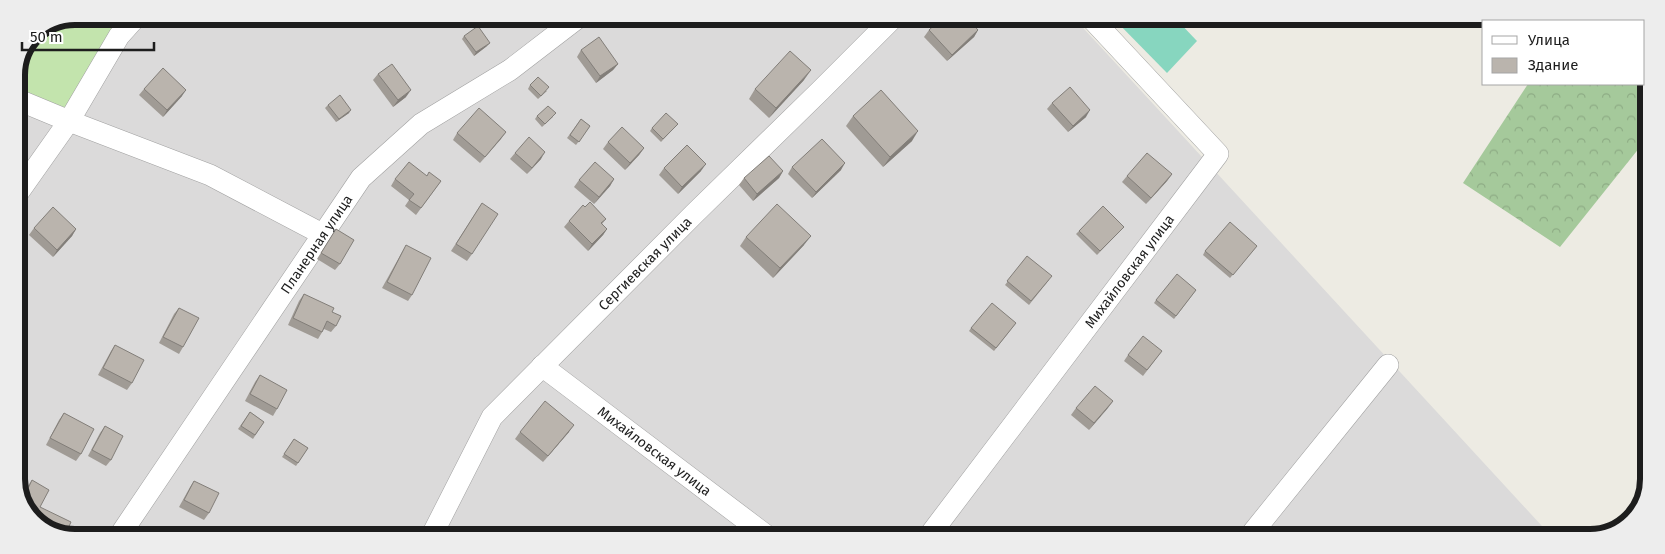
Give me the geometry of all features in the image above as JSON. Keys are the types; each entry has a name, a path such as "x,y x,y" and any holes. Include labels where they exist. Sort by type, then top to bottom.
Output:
{"street":[{"path":"25,183 69,121 119,36 129,25"},
{"name":"Планерная улица","path":"124,529 361,178 421,124 510,70 569,25"},
{"name":"Сергиевская улица","path":"436,529 492,417 886,25"},
{"name":"Михайловская улица","path":"935,529 1218,154 1098,25"},
{"path":"25,103 210,175 324,235"},
{"name":"Михайловская улица","path":"542,366 758,529"},
{"path":"1256,529 1388,366"}],"shaded area":[{"path":"116,25 1080,25 1545,529 69,529 47,521 35,509 28,495 25,482 25,96 63,111"}],"green space":[{"path":"116,25 63,111 25,96 26,66 33,47 47,33 66,26"},
{"path":"1120,25 1182,25 1197,41 1167,73"},
{"path":"1527,85 1640,85 1640,147 1560,247 1463,183"}],"building":[{"path":"934,25 973,25 978,30 952,55 929,30"},
{"path":"478,26 490,43 476,52 464,36"},
{"path":"599,37 618,64 600,76 581,50"},
{"path":"790,51 811,70 776,108 755,89"},
{"path":"392,64 411,90 398,100 378,74"},
{"path":"163,68 186,90 167,110 144,89"},
{"path":"538,77 549,87 541,96 530,85"},
{"path":"1070,87 1090,110 1073,126 1052,103"},
{"path":"881,90 918,131 890,157 853,116"},
{"path":"340,95 351,110 339,119 328,105"},
{"path":"548,106 556,113 545,124 537,116"},
{"path":"479,108 506,132 485,157 457,133"},
{"path":"666,113 678,124 663,139 652,128"},
{"path":"581,119 590,126 579,142 570,135"},
{"path":"622,127 644,148 630,163 608,142"},
{"path":"529,137 545,152 532,168 515,153"},
{"path":"822,139 845,163 816,192 792,167"},
{"path":"687,145 706,164 682,187 664,168"},
{"path":"1147,153 1172,174 1151,198 1127,176"},
{"path":"769,156 783,171 757,194 744,178"},
{"path":"409,162 427,176 429,172 441,181 421,208 409,200 414,194 395,179"},
{"path":"595,162 614,179 599,197 579,180"},
{"path":"590,202 606,219 601,223 607,229 592,244 569,221 583,205 585,207"},
{"path":"482,203 498,214 472,254 456,244"},
{"path":"777,204 811,236 780,268 746,237"},
{"path":"1103,206 1124,227 1100,251 1079,231"},
{"path":"53,207 76,229 57,250 34,228"},
{"path":"1230,222 1257,246 1233,275 1205,251"},
{"path":"336,229 354,240 340,264 321,253"},
{"path":"406,245 431,258 412,295 387,282"},
{"path":"1027,256 1052,276 1031,301 1007,281"},
{"path":"1177,274 1196,290 1176,316 1156,300"},
{"path":"304,294 334,308 332,312 341,316 336,326 327,321 322,332 293,318"},
{"path":"992,303 1016,323 996,348 971,328"},
{"path":"179,308 199,318 183,347 163,337"},
{"path":"1143,336 1162,351 1147,370 1128,355"},
{"path":"115,345 144,360 132,383 103,368"},
{"path":"260,375 287,390 277,409 250,394"},
{"path":"1095,386 1113,401 1094,423 1076,408"},
{"path":"545,401 574,425 548,456 520,432"},
{"path":"250,412 264,422 255,435 241,426"},
{"path":"64,413 94,429 81,454 50,438"},
{"path":"105,426 123,436 111,460 92,450"},
{"path":"294,439 308,448 298,463 284,454"},
{"path":"32,480 49,490 40,507 71,522 68,529 47,521 35,509 27,491"},
{"path":"194,481 219,493 209,513 184,500"}]}
